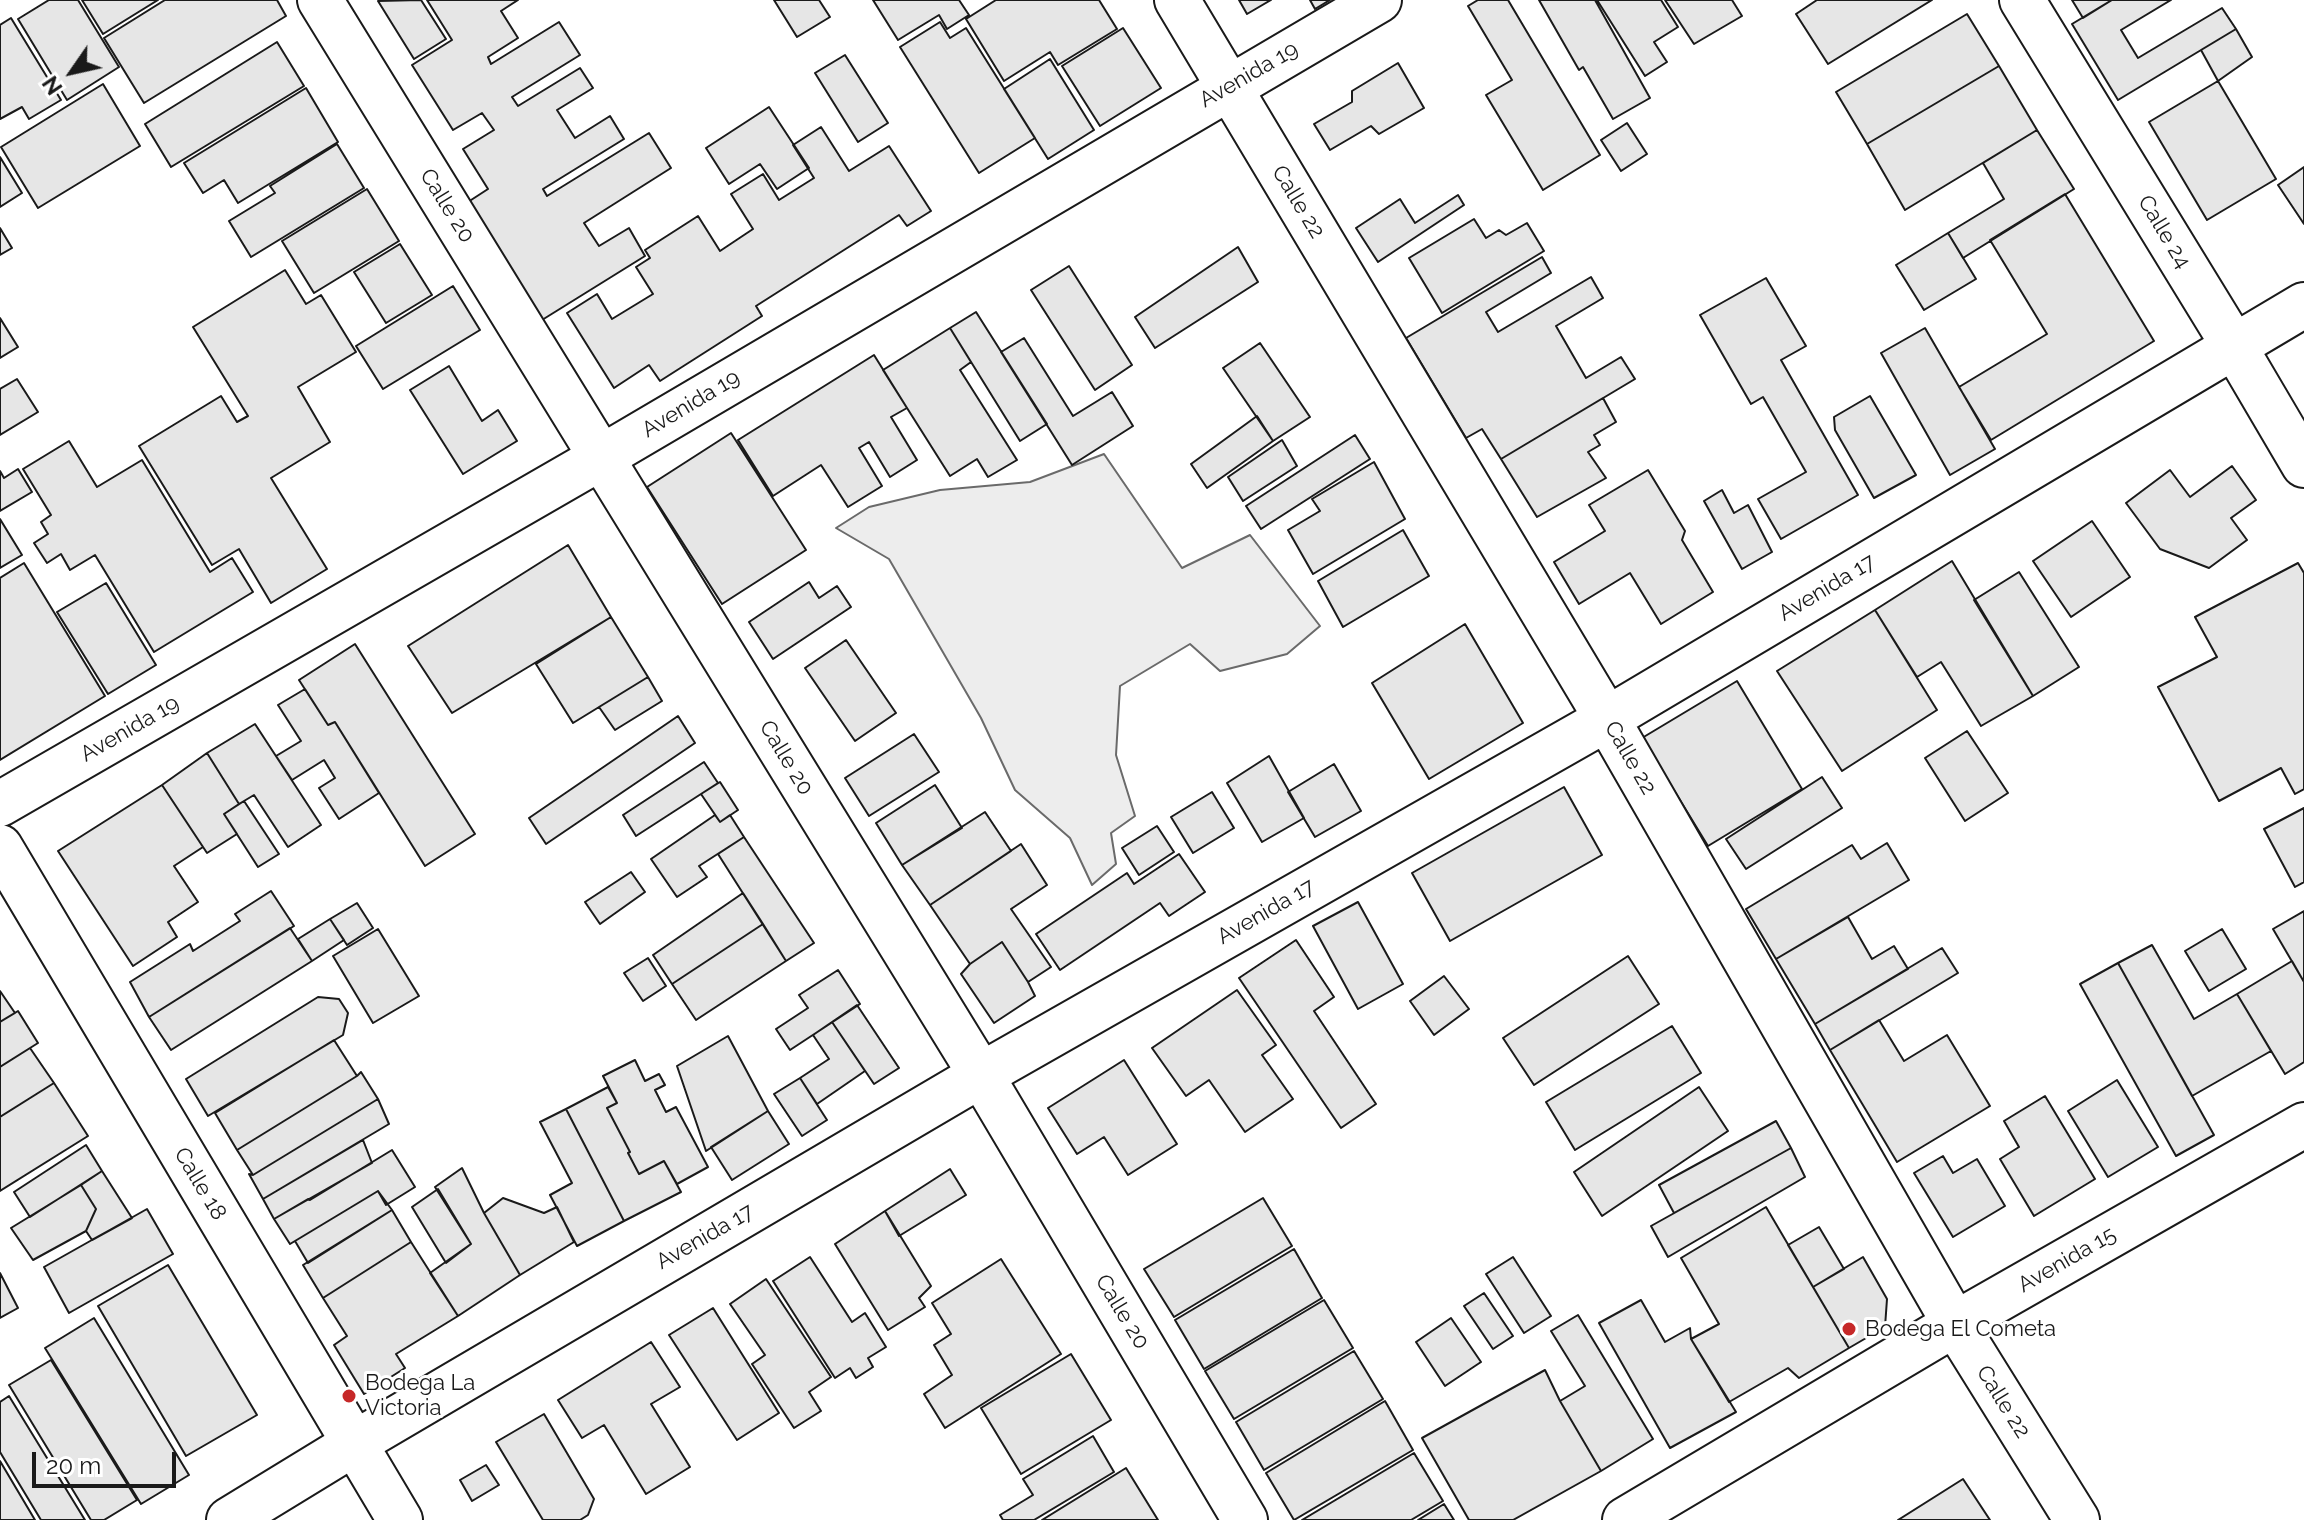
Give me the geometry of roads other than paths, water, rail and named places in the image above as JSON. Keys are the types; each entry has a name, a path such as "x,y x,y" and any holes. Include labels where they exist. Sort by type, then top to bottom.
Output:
{"street":[{"name":"Calle 20","path":"320,0 981,1075 1245,1520"},
{"name":"Calle 22","path":"1177,0 1607,719 1955,1324 2077,1520"},
{"name":"Avenida 19","path":"0,804 602,457 1379,0"},
{"name":"Calle 24","path":"2022,0 2304,465"},
{"name":"Avenida 17","path":"229,1520 981,1075 1607,719 2304,305"},
{"name":"Calle 18","path":"0,847 400,1520"},
{"name":"Avenida 15","path":"1625,1520 1955,1324 2304,1125"}],"place":[{"name":"Bodega El Cometa","path":"1849,1329"},
{"name":"Bodega La Victoria","path":"349,1396"}]}
